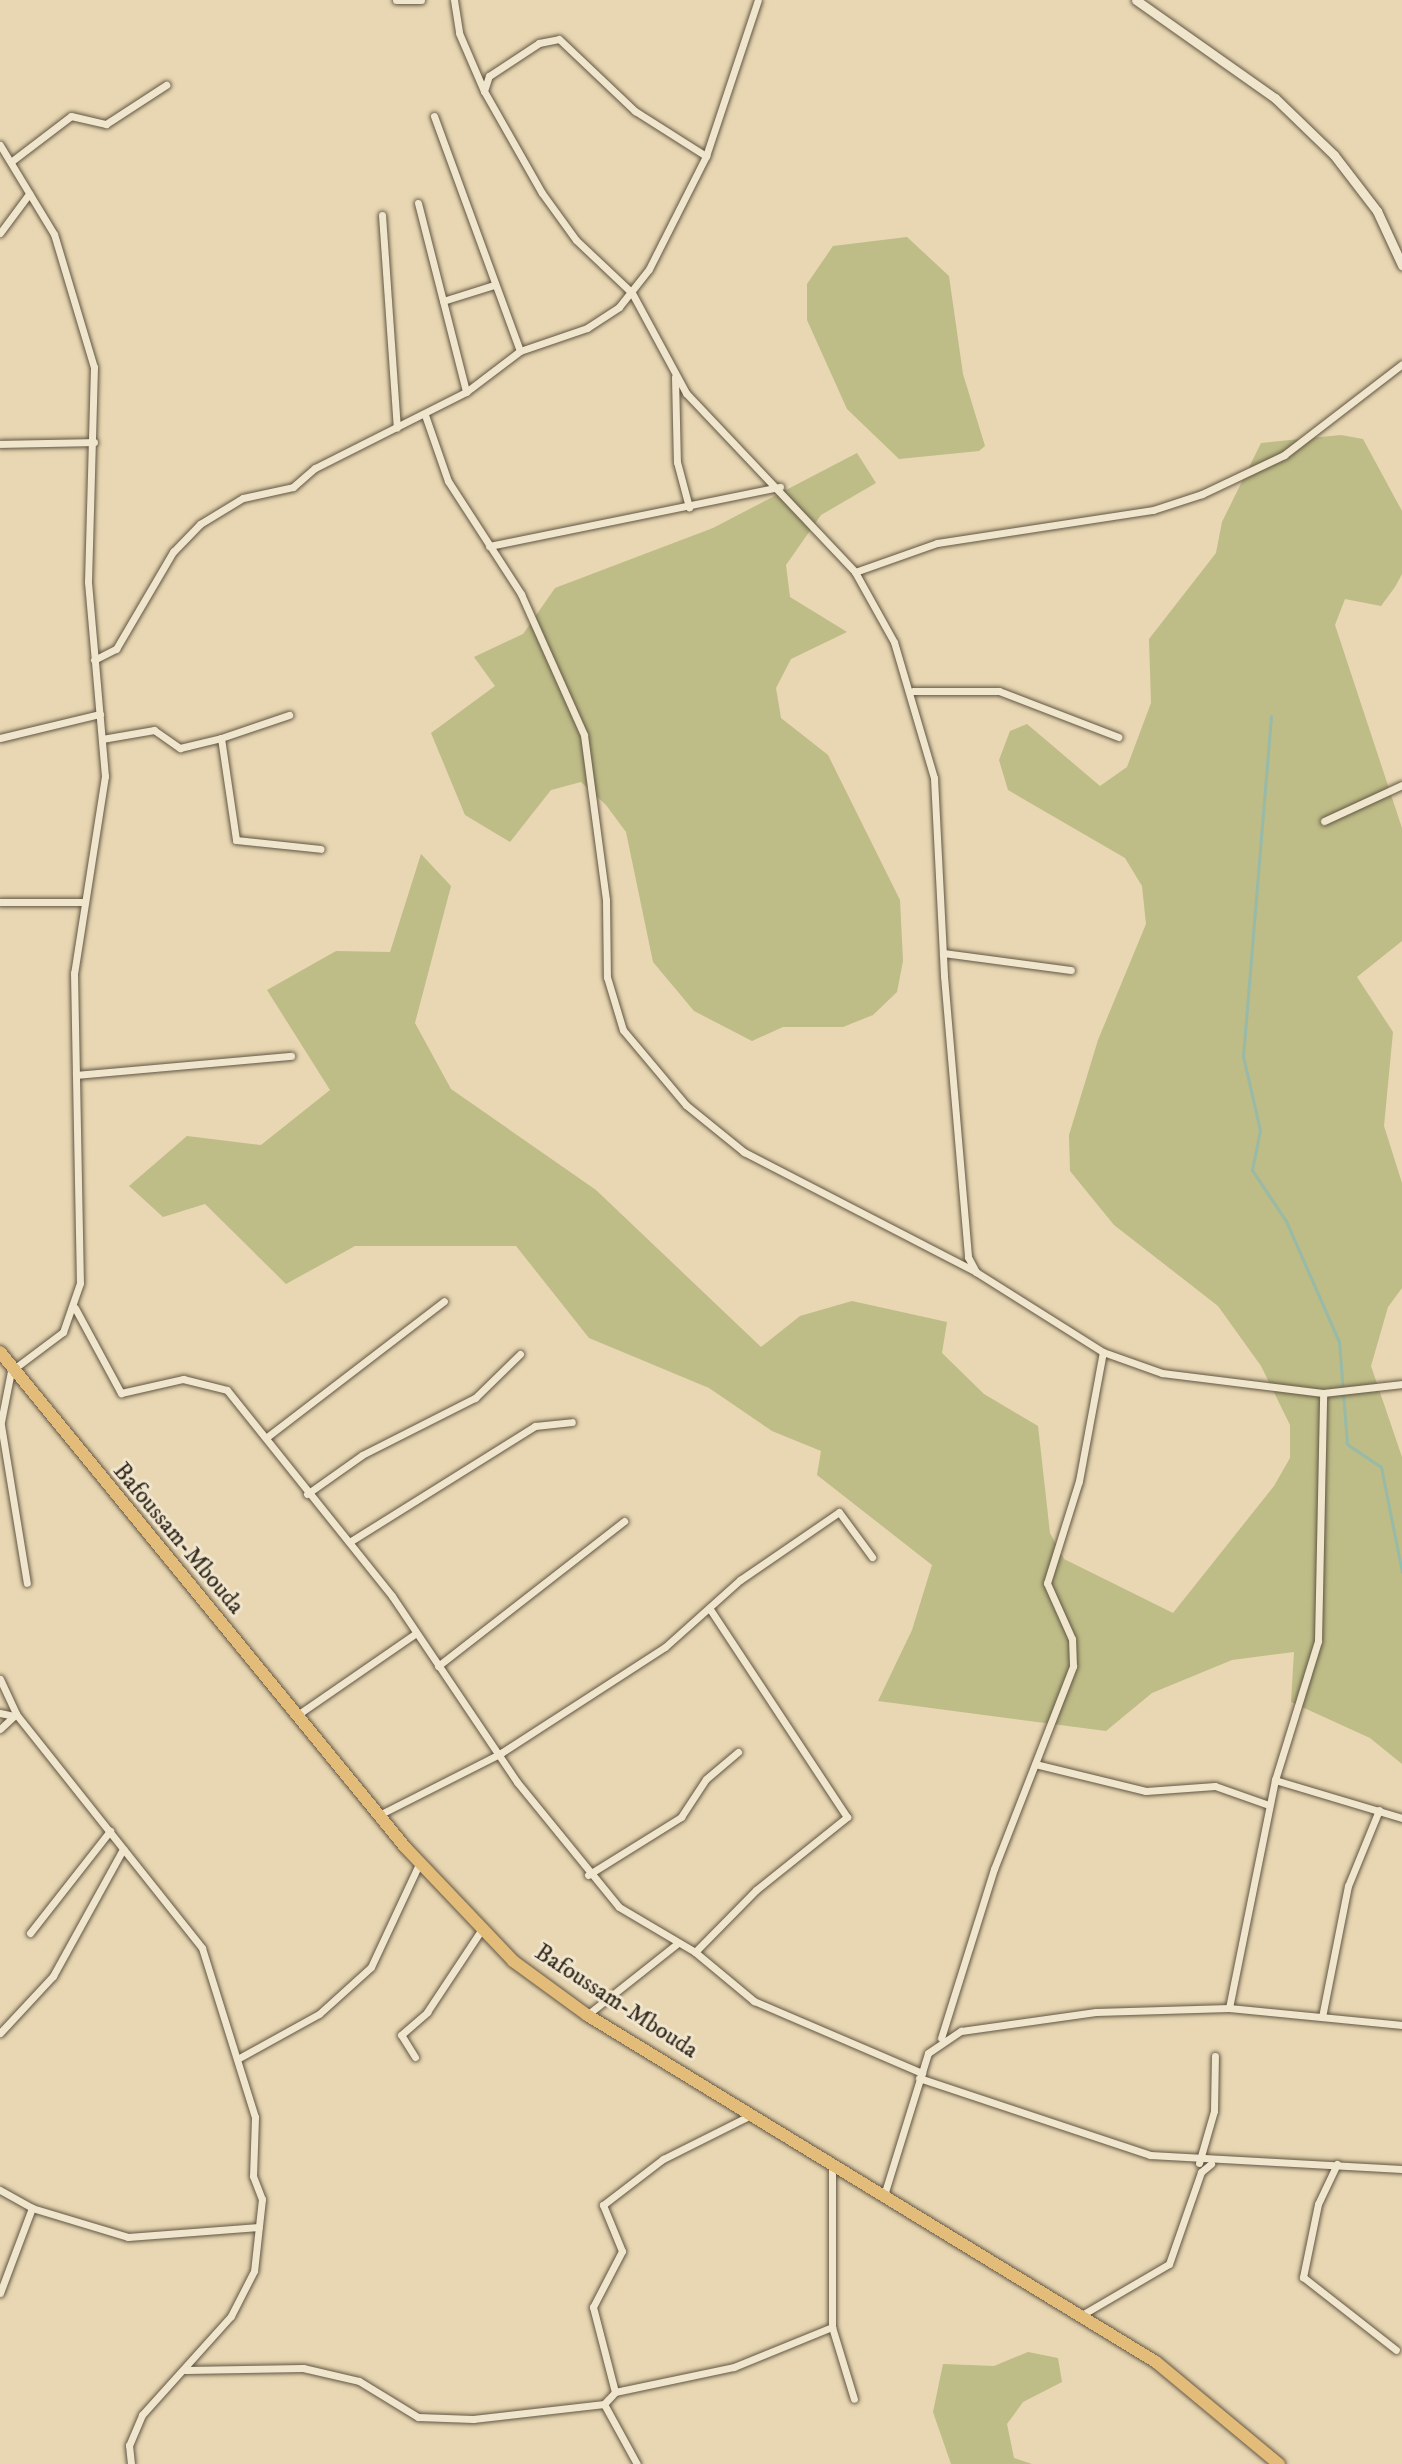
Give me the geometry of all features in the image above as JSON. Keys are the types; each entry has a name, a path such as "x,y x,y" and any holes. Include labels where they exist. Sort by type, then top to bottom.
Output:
{"highway":[{"name":"Bafoussam-Mbouda","path":"0,1352 11,1371 296,1716 480,1932 587,2015 885,2192 1156,2362 1279,2464"}],"street":[{"path":"396,0 421,0"},
{"path":"94,660 116,649 173,552 200,524 243,498 293,487 397,427 466,392 520,351 597,323 632,293 706,156 758,0"},
{"path":"1136,0 1275,98 1334,155 1377,211 1402,265"},
{"path":"452,2 484,91 576,240 632,293 676,375 855,572 913,691 934,778 943,953 968,1257 976,1272"},
{"path":"484,91 489,76 539,43 559,39 635,111 706,156"},
{"path":"12,161 71,116 106,124 166,85"},
{"path":"434,116 520,351"},
{"path":"0,145 54,234 86,325 94,442 94,660 102,739 98,852 84,902 74,973 84,1222 75,1308 56,1339 11,1371 0,1426 27,1583"},
{"path":"0,233 29,194"},
{"path":"418,203 466,392"},
{"path":"382,215 397,427"},
{"path":"443,301 494,285"},
{"path":"855,572 937,543 1153,510 1202,494 1284,455 1402,364"},
{"path":"676,375 677,462 689,507"},
{"path":"425,415 448,481 557,663 584,735 606,900 607,977 623,1030 686,1105 744,1152 976,1272 1103,1352 1162,1373 1323,1393 1402,1384"},
{"path":"0,444 94,442"},
{"path":"489,546 500,540 689,507 780,487"},
{"path":"476,530 500,540"},
{"path":"913,691 999,691 1118,737"},
{"path":"0,738 100,714"},
{"path":"102,739 154,730 180,748 289,715"},
{"path":"221,738 236,840 321,849"},
{"path":"1324,821 1402,785"},
{"path":"0,902 84,902"},
{"path":"943,953 1071,970"},
{"path":"76,1075 291,1056"},
{"path":"267,1437 444,1301"},
{"path":"75,1308 121,1393 183,1379 214,1383 267,1437 307,1494 351,1541 588,1875 619,1907 695,1952 754,2001 920,2075 1150,2155 1199,2163 1337,2164 1402,2169"},
{"path":"885,2192 920,2075 941,2038 1035,1764 1073,1666 1072,1639 1047,1583 1079,1481 1103,1352"},
{"path":"307,1494 362,1455 475,1398 520,1354"},
{"path":"1229,2008 1275,1780 1318,1641 1323,1393"},
{"path":"351,1541 535,1426 572,1422"},
{"path":"379,1815 501,1753 665,1647 709,1608 839,1512 872,1557"},
{"path":"438,1666 624,1521"},
{"path":"695,1952 756,1890 847,1817 709,1608"},
{"path":"296,1716 415,1634"},
{"path":"0,1679 15,1715 202,1948 241,2057 255,2117 259,2227 256,2265 243,2296 136,2426 131,2464"},
{"path":"0,1713 15,1715"},
{"path":"0,1729 15,1715"},
{"path":"588,1875 681,1817 706,1779 738,1752"},
{"path":"1035,1764 1146,1791 1215,1786 1269,1805"},
{"path":"1275,1780 1402,1818"},
{"path":"1322,2017 1348,1886 1379,1810"},
{"path":"30,1933 110,1831"},
{"path":"0,2033 53,1976 123,1849"},
{"path":"241,2057 319,2014 371,1967 419,1864"},
{"path":"415,2057 401,2035 427,2012 480,1932"},
{"path":"587,2015 678,1943"},
{"path":"941,2038 1001,2021 1229,2008 1402,2025"},
{"path":"1199,2163 1214,2111 1215,2056"},
{"path":"615,2392 593,2307 622,2251 603,2205 663,2159 753,2114"},
{"path":"832,2161 832,2327 854,2399"},
{"path":"1080,2316 1169,2264 1201,2172 1213,2162"},
{"path":"1337,2164 1318,2204 1303,2277 1396,2350"},
{"path":"0,2190 32,2208 128,2237 259,2227"},
{"path":"0,2293 32,2208"},
{"path":"184,2370 303,2368 359,2381 390,2406 441,2420 604,2404 615,2392 734,2367 832,2327"},
{"path":"604,2404 637,2464"}],"shaded area":[{"path":"907,237 949,276 963,374 985,446 979,451 899,459 847,409 807,320 807,284 833,246"},
{"path":"1341,435 1363,439 1402,511 1402,574 1395,587 1381,606 1345,599 1335,625 1402,828 1402,941 1357,977 1393,1032 1384,1126 1402,1183 1402,1288 1388,1307 1371,1366 1402,1457 1402,1764 1370,1738 1291,1702 1294,1652 1232,1660 1152,1693 1106,1731 878,1701 912,1630 932,1565 817,1475 821,1451 772,1431 709,1388 589,1338 516,1246 355,1246 286,1284 205,1204 163,1217 129,1186 187,1136 261,1145 330,1090 267,990 336,951 390,952 421,854 451,886 415,1023 451,1089 596,1190 761,1347 800,1316 852,1301 947,1322 942,1353 984,1394 1038,1426 1050,1533 1064,1559 1173,1613 1274,1486 1290,1458 1290,1425 1261,1366 1218,1306 1114,1225 1070,1171 1069,1135 1098,1040 1146,924 1142,886 1125,858 1008,790 999,760 1010,731 1027,724 1100,786 1127,767 1151,703 1149,639 1216,553 1222,522 1261,443"},
{"path":"857,453 876,483 821,515 786,565 790,597 847,632 791,659 776,688 781,718 828,755 900,900 903,961 897,992 873,1015 843,1027 783,1027 752,1041 694,1011 653,962 626,832 606,805 581,782 551,790 510,842 465,815 431,733 495,686 474,657 523,634 555,588 713,528"},
{"path":"1028,2352 1058,2358 1062,2382 1023,2402 1007,2424 1014,2458 1032,2464 951,2464 933,2412 943,2364 994,2366"}],"waterway":[{"path":"1271,716 1243,1056 1260,1130 1252,1170 1286,1221 1339,1342 1347,1444 1381,1467 1402,1572"}]}
